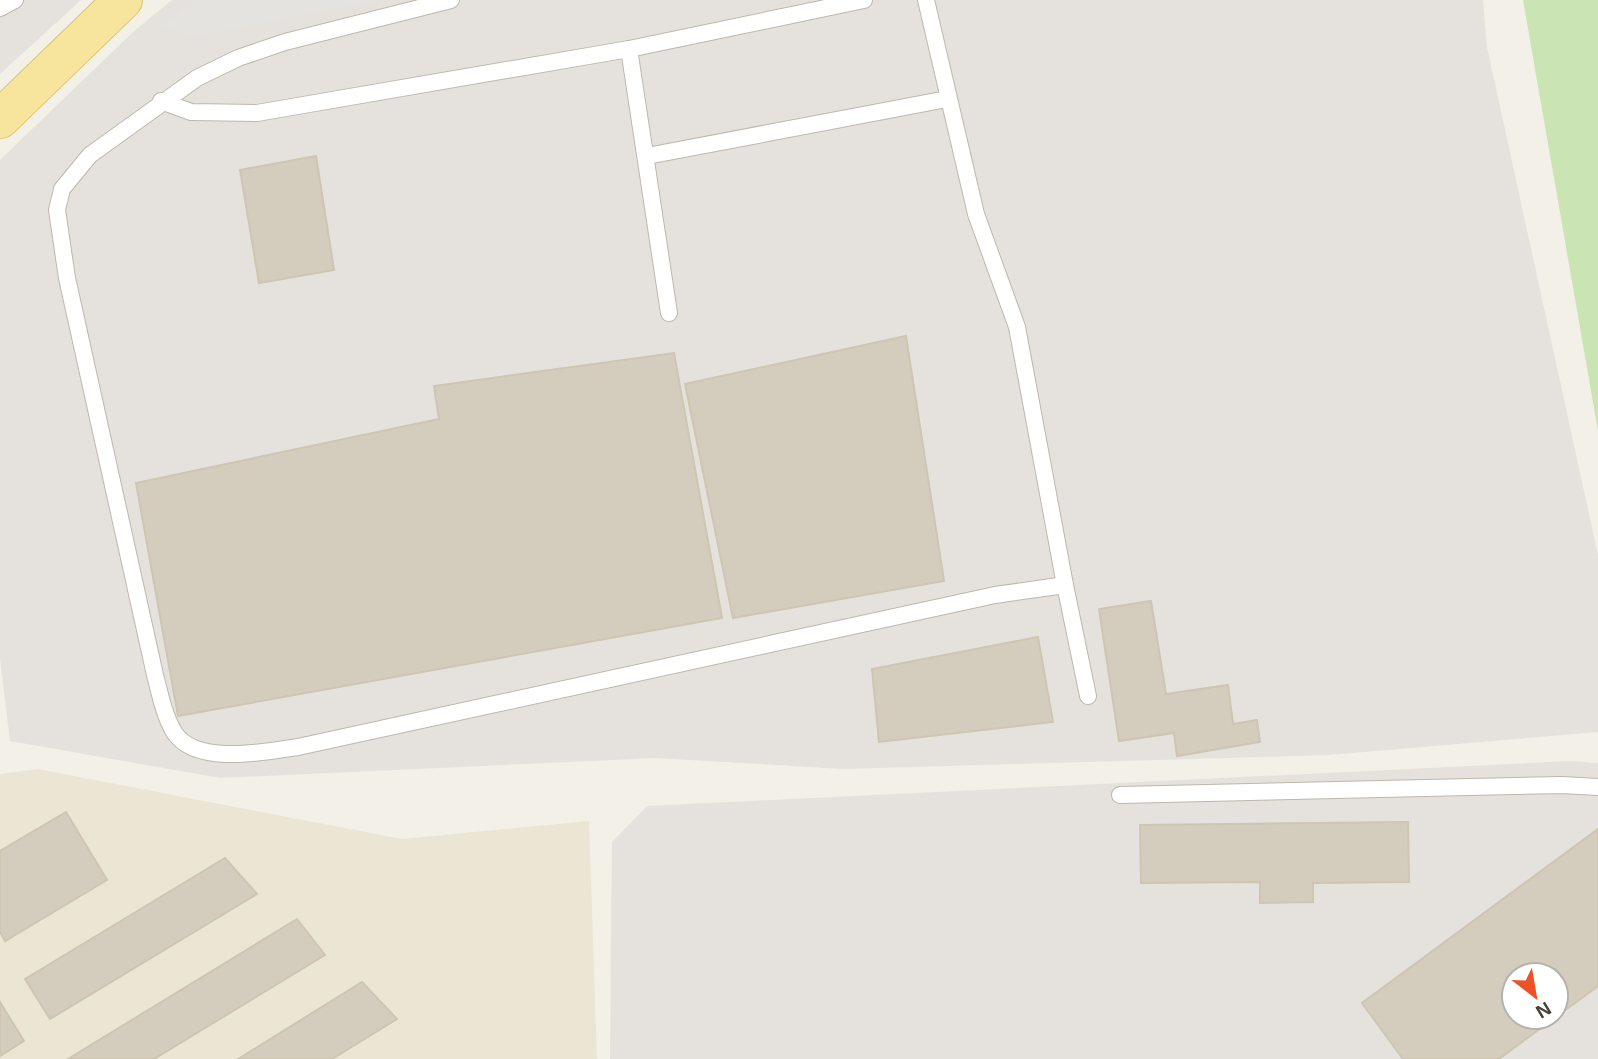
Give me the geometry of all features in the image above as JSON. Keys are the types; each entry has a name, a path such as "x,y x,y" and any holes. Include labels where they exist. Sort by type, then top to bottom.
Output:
{"main road":[{"path":"0,119 123,0"}],"lane":[{"path":"0,8 15,0"},
{"path":"451,0 285,42 238,58 197,78 161,101 90,155 62,189 57,210 67,278 164,709 175,734 194,748 227,755 298,747 995,595 1065,585"},
{"path":"161,101 191,113 257,113 629,49 864,0"},
{"path":"926,0 976,214 1017,327 1088,696"},
{"path":"629,49 669,313"},
{"path":"647,156 947,99"},
{"path":"1120,795 1562,785 1598,787"}],"shaded area":[{"path":"0,0 81,0 0,74"},
{"path":"172,0 1483,0 1487,47 1598,555 1598,732 1329,755 843,769 656,758 220,778 10,741 0,659 0,160 134,31"},
{"path":"197,0 380,0 196,36 160,27"},
{"path":"1570,761 1598,763 1598,1059 610,1059 612,842 647,806"},
{"path":"38,769 402,839 589,821 597,1059 0,1059 0,774"}],"green space":[{"path":"1523,0 1598,0 1598,431"}],"building":[{"path":"316,156 334,270 259,283 240,170"},
{"path":"906,336 944,581 733,618 685,384"},
{"path":"674,353 722,618 178,716 136,483 439,419 434,386"},
{"path":"1151,601 1166,694 1228,685 1233,724 1257,720 1260,742 1177,756 1174,733 1119,741 1099,609"},
{"path":"1038,637 1053,722 879,742 872,669"},
{"path":"66,812 107,880 5,941 0,932 0,851"},
{"path":"1408,822 1409,882 1313,883 1313,902 1260,903 1260,882 1141,883 1140,825"},
{"path":"1598,829 1598,986 1570,1007 1570,961 1500,961 1500,1031 1537,1031 1499,1059 1403,1059 1362,1003"},
{"path":"225,858 257,894 50,1019 25,979"},
{"path":"297,919 325,955 154,1059 68,1059"},
{"path":"362,982 397,1019 332,1059 238,1059"},
{"path":"0,1002 24,1041 0,1056"}]}
